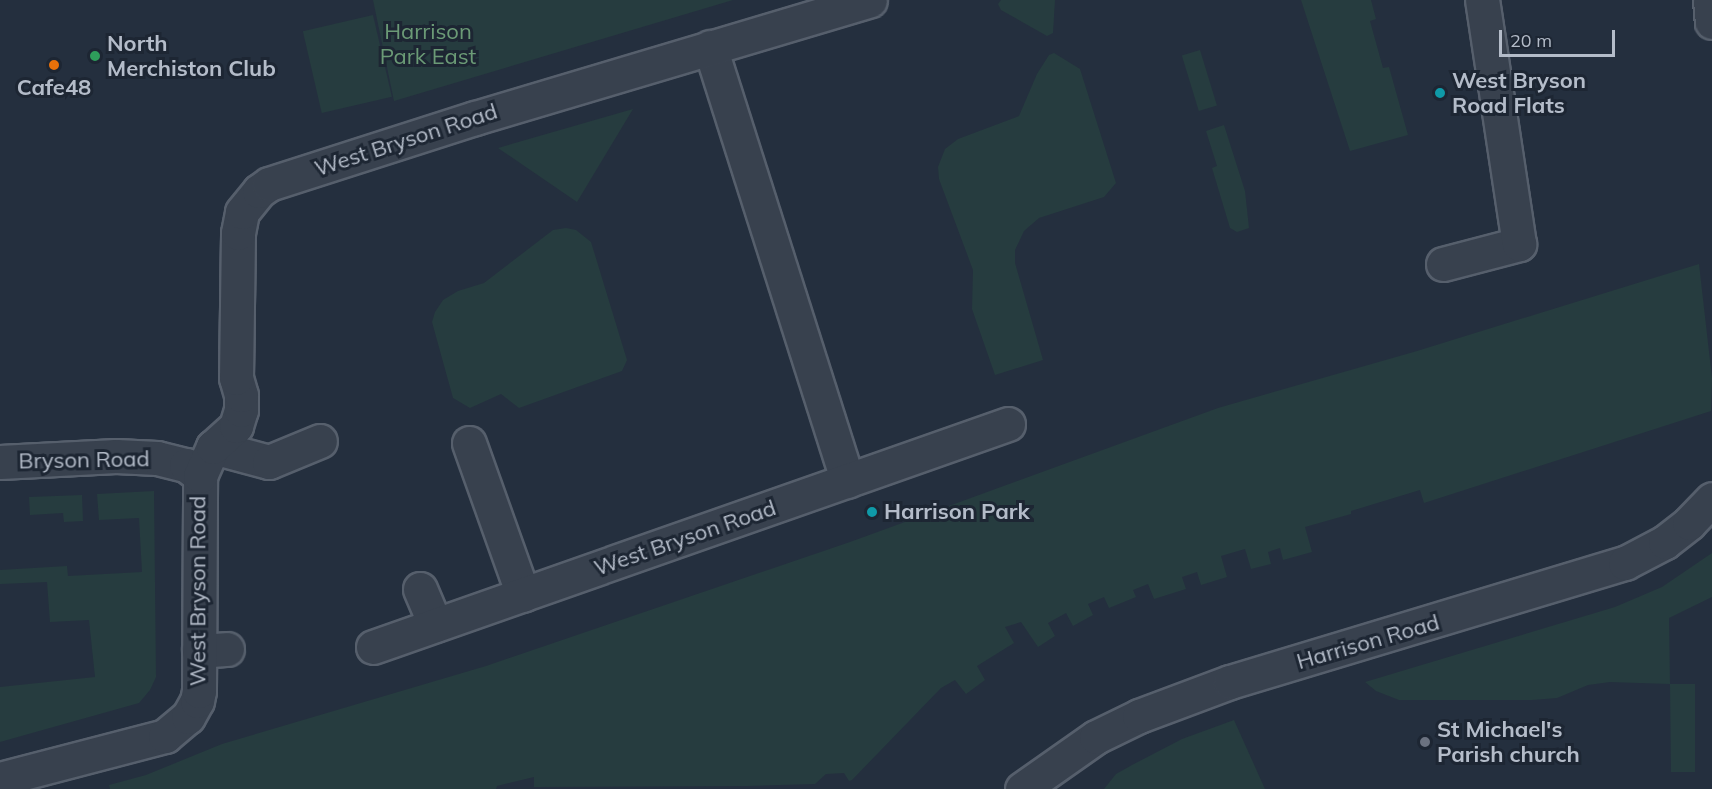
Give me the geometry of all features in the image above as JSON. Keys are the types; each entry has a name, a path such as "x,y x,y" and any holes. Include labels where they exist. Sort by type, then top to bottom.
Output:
{"street":[{"name":"West Bryson Road","path":"0,779 165,736 188,717 197,701 213,650 206,461 236,426 241,410 241,395 236,378 247,345 239,221 248,202 269,184 475,118 870,0"},
{"path":"1443,264 1519,244 1485,0"},
{"path":"1710,0 1712,22"},
{"path":"710,47 742,174 789,272 799,351 848,480"},
{"name":"West Bryson Road","path":"373,647 848,480 969,451 1008,424"},
{"path":"206,461 269,462 320,441"},
{"path":"469,443 523,595"},
{"name":"Bryson Road","path":"0,462 116,456 157,458 186,465 206,461"},
{"name":"Harrison Road","path":"1022,789 1060,775 1096,737 1139,716 1230,682 1625,563 1665,542 1689,523 1712,499"},
{"path":"420,589 435,625"}],"green space":[{"name":"Harrison Park East","path":"373,0 733,0 394,101"},
{"path":"1001,0 1055,0 1053,33 1047,36 1001,10 998,4"},
{"path":"1301,0 1371,0 1376,19 1370,21 1383,68 1389,67 1408,135 1350,151"},
{"path":"373,15 392,97 322,113 303,31"},
{"path":"1200,50 1217,105 1199,111 1182,56"},
{"path":"1054,53 1080,69 1116,183 1104,197 1039,218 1024,231 1015,250 1015,263 1043,360 995,375 972,309 973,270 939,179 938,167 945,149 958,139 1019,116 1037,74 1049,55"},
{"path":"633,109 577,202 498,148"},
{"path":"1224,125 1245,191 1249,228 1237,232 1230,228 1212,168 1217,166 1206,131"},
{"path":"566,228 576,230 591,242 627,360 622,371 519,408 501,394 470,408 453,398 432,322 435,312 443,300 458,291 484,283 553,230"},
{"path":"1699,264 1712,378 1711,411 1424,503 1420,490 1305,527 1312,552 1283,560 1280,548 1268,552 1271,564 1251,569 1245,549 1221,556 1227,577 1201,585 1197,572 1182,577 1186,589 1154,599 1148,584 1133,590 1136,597 1109,608 1104,597 1088,604 1093,615 1073,626 1066,613 1048,623 1055,636 1038,647 1021,622 1005,627 1014,643 977,666 985,680 966,694 955,680 941,688 849,781 844,773 826,774 815,784 747,786 534,787 534,777 497,786 496,789 110,789 109,785 146,775 222,744 486,666 850,542 1218,408 1417,351"},
{"path":"154,491 156,677 150,690 139,703 0,742 0,687 95,677 89,620 50,622 47,582 0,584 0,570 67,566 68,576 142,572 139,518 99,520 97,494"},
{"path":"82,495 83,521 64,522 63,513 30,515 29,497"},
{"path":"1712,553 1712,597 1669,618 1670,684 1610,682 1588,685 1557,698 1532,700 1399,700 1376,691 1365,682 1615,607 1662,587"},
{"path":"1670,684 1695,684 1695,772 1671,772"},
{"path":"1234,720 1265,789 1104,789 1116,774 1132,765 1182,739"}],"place":[{"name":"North Merchiston Club","path":"95,56"},
{"name":"Cafe48","path":"54,65"},
{"name":"West Bryson Road Flats","path":"1440,93"},
{"name":"Harrison Park","path":"872,512"},
{"name":"St Michael's Parish church","path":"1425,742"}]}
